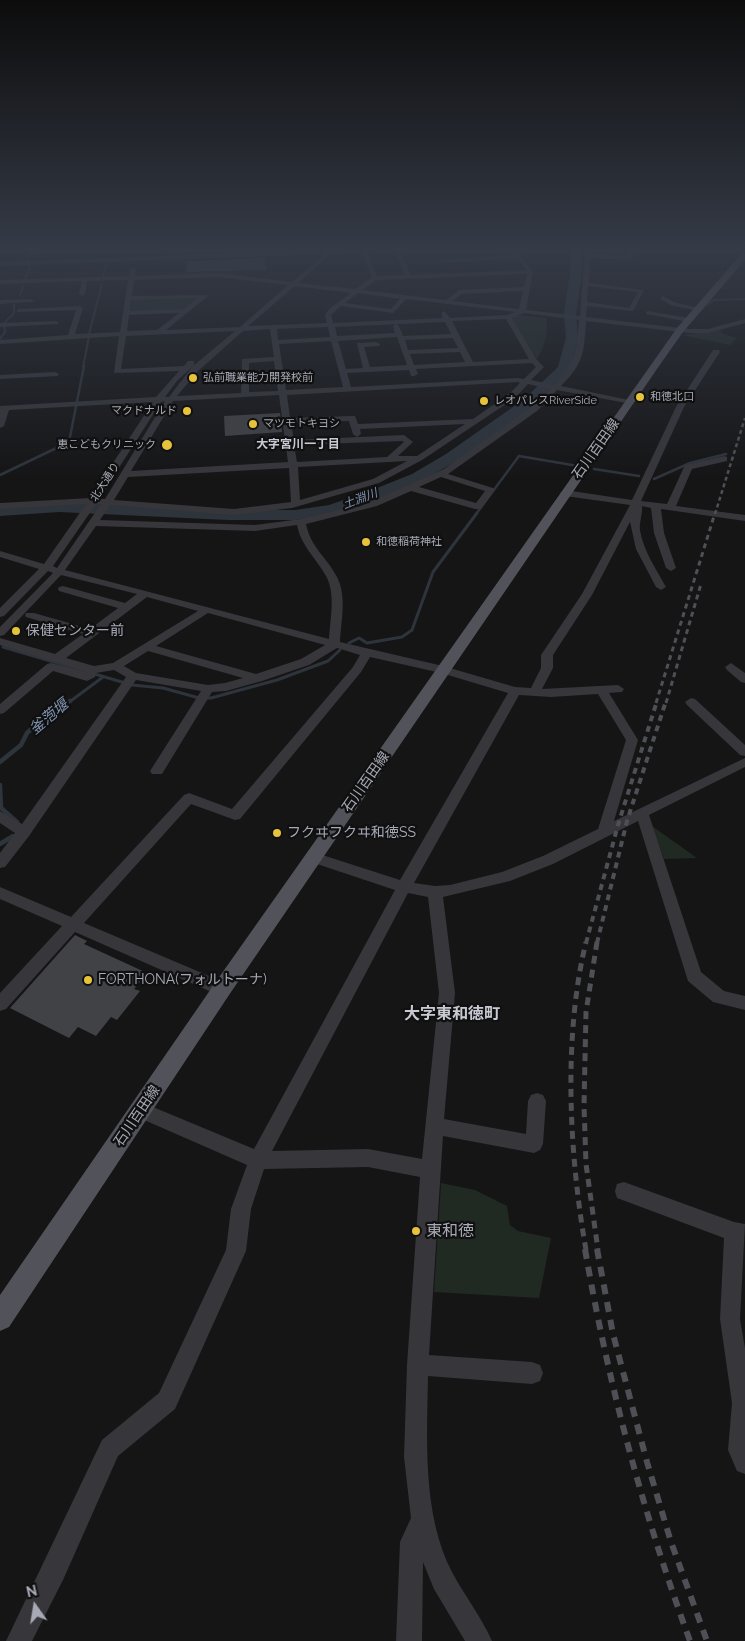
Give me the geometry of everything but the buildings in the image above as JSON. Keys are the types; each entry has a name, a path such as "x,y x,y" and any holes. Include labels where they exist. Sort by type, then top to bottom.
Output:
{"main road":[{"name":"石川百田線","path":"0,1318 313,857 443,670 471,633 565,493 683,328"}],"street":[{"path":"71,337 74,328"},
{"path":"124,328 117,371 185,368"},
{"path":"159,332 165,328"},
{"path":"0,633 59,572 125,474 170,400 196,369 242,328"},
{"path":"1,344 71,337 255,328"},
{"path":"273,328 293,465 296,504"},
{"path":"313,328 317,340"},
{"path":"331,328 348,390"},
{"path":"396,328 410,367 420,386"},
{"path":"451,328 468,361"},
{"path":"0,506 92,502 234,512 296,504 376,481 419,458 530,382 540,368 514,328"},
{"path":"94,522 237,528 301,522 374,504 440,474 534,409 572,371 580,354 582,328"},
{"path":"702,328 708,331 722,328"},
{"name":"北大通り","path":"0,614 47,567 158,400 185,368 230,329"},
{"path":"275,342 455,336"},
{"path":"367,370 360,345 400,339"},
{"path":"405,352 462,350"},
{"path":"534,693 547,668 547,655 587,595 637,504 680,407 716,352"},
{"path":"342,371 532,358"},
{"path":"245,396 245,361 278,359"},
{"path":"0,377 55,374"},
{"path":"0,426 3,408 518,380 629,402"},
{"path":"287,421 352,418 359,440"},
{"path":"355,427 474,421"},
{"path":"290,443 404,438 409,442 390,459"},
{"path":"125,474 419,458"},
{"path":"670,508 688,467 724,459"},
{"path":"412,488 478,507 490,490 440,474"},
{"path":"565,493 745,518"},
{"path":"637,504 634,516 638,544 661,587"},
{"path":"656,507 659,533 671,568"},
{"path":"301,522 304,538 332,577 337,592 334,645"},
{"path":"0,554 59,572 145,593 334,645 443,670 515,691 534,693 618,689"},
{"path":"63,589 128,607"},
{"path":"58,658 145,593"},
{"path":"0,710 51,667 87,677 92,672 116,666 206,610"},
{"path":"30,615 93,633"},
{"path":"0,641 58,658 92,672"},
{"path":"116,666 130,680 168,680 208,690 226,688 305,662 334,645"},
{"path":"147,647 259,678"},
{"path":"0,1004 189,798 234,815 357,669 367,653"},
{"path":"731,667 745,679"},
{"path":"0,863 24,832 130,680"},
{"path":"157,771 208,690"},
{"path":"19,1641 58,1563 110,1448 167,1400 236,1250 241,1209 258,1160 272,1131 404,887 515,691"},
{"path":"602,691 632,740 604,831"},
{"path":"691,702 745,752"},
{"path":"313,857 404,887 435,892 450,891 505,876 548,860 745,762"},
{"path":"642,814 694,976 719,997 745,1003"},
{"path":"0,816 24,832"},
{"path":"435,892 447,993 444,1040 430,1170 418,1365 415,1457 423,1519 431,1551 442,1580 479,1641"},
{"path":"0,893 73,924 160,965 222,989"},
{"path":"434,1126 534,1144 537,1101"},
{"path":"141,1110 258,1160 368,1158 430,1170"},
{"path":"624,1192 740,1233 730,1319 743,1403 739,1450 745,1463"},
{"path":"418,1365 532,1374"},
{"path":"409,1641 412,1542 423,1519"}],"shaded area":[{"path":"517,328 547,328 542,350 537,359"},
{"path":"723,331 721,333 737,338 730,345 682,335"},
{"path":"652,826 697,858 664,859"},
{"path":"441,1183 475,1190 507,1206 510,1225 518,1231 551,1238 539,1298 434,1292"}],"waterway":[{"path":"0,339 5,332 5,328"},
{"path":"89,334 91,328"},
{"name":"土淵川","path":"0,511 59,507 228,515 295,515 332,510 373,496 418,477 452,457 528,403 564,368 572,338 571,328"},
{"path":"83,367 89,337"},
{"path":"0,475 69,442 84,366"},
{"path":"654,479 690,463 726,454"},
{"path":"476,514 519,456 578,466"},
{"path":"594,469 639,476"},
{"path":"349,643 359,638 367,643 402,637 412,630 433,572 477,513"},
{"path":"3,647 132,685 163,688 199,698 211,698 277,680 328,661 340,650"},
{"name":"釜萢堰","path":"68,703 103,677"},
{"name":"釜萢堰","path":"0,762 21,745 27,733 51,711 70,701"},
{"name":"釜萢堰","path":"0,785 1,808 17,822"},
{"name":"釜萢堰","path":"0,844 13,836"}],"railway":[{"path":"715,514 745,418"},
{"path":"656,703 715,513"},
{"path":"666,703 701,584"},
{"path":"586,943 618,825 657,701"},
{"path":"597,943 627,821 666,701"},
{"path":"586,942 574,1016 571,1055 571,1095 572,1135 586,1250"},
{"path":"597,942 586,1012 584,1106 586,1164 598,1250"},
{"path":"585,1249 604,1349 628,1447 657,1545 690,1641"},
{"path":"597,1249 613,1334 647,1462 671,1542 707,1641"}],"place":[{"name":"弘前職業能力開発校前","path":"193,378"},
{"name":"和徳北口","path":"640,397"},
{"name":"レオパレスRiverSide","path":"484,401"},
{"name":"マクドナルド","path":"187,411"},
{"name":"マツモトキヨシ","path":"253,424"},
{"name":"恵こどもクリニック","path":"167,445"},
{"name":"和徳稲荷神社","path":"366,542"},
{"name":"保健センター前","path":"16,631"},
{"name":"フクヰフクヰ和徳SS","path":"277,833"},
{"name":"FORTHONA(フォルトーナ)","path":"88,980"},
{"name":"東和徳","path":"416,1231"}],"district":[{"name":"大字宮川一丁目","path":"298,444"},
{"name":"大字東和徳町","path":"452,1014"}]}
